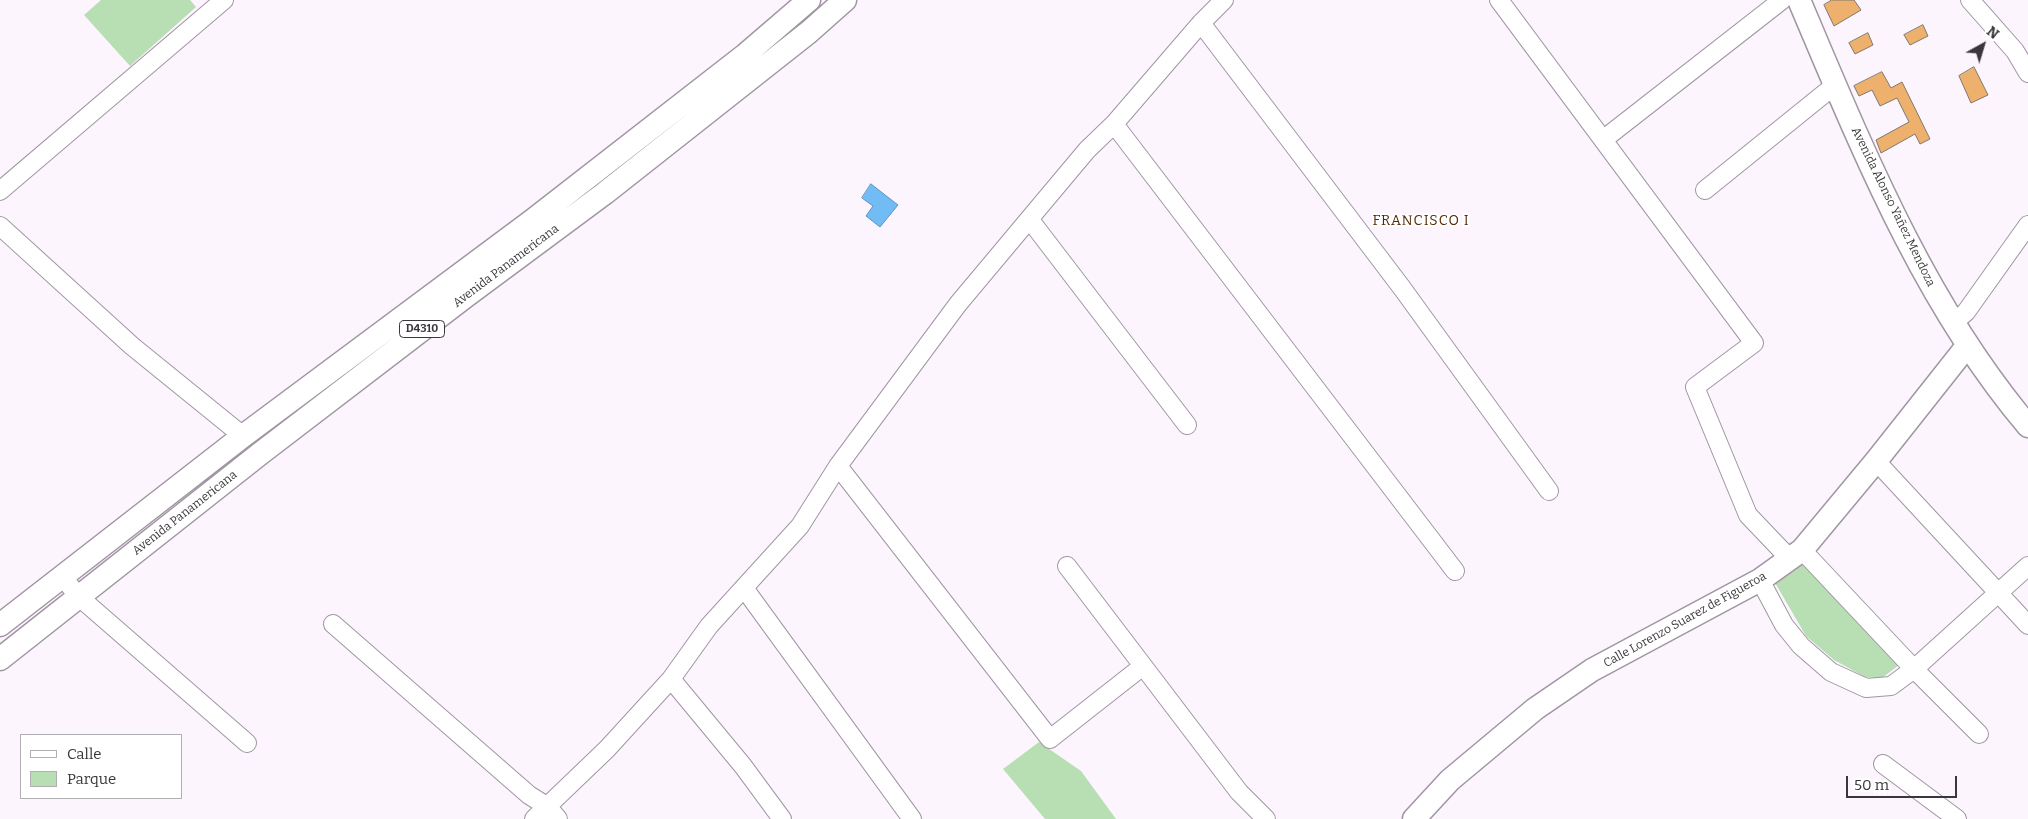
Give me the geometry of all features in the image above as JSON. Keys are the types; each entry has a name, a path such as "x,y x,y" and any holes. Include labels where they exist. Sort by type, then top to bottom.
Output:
{"main road":[{"name":"Avenida Panamericana","path":"0,659 196,503 533,220 745,55 810,0"},
{"name":"Avenida Panamericana","path":"0,625 243,436 379,348 605,193 809,32 845,0"},
{"name":"Avenida Alonso Yañez Mendoza","path":"1798,0 1835,86 1917,260 1967,346 2007,402 2028,426"},
{"path":"591,174 605,193"},
{"name":"Calle Lorenzo Suarez de Figueroa","path":"1414,819 1450,780 1534,709 1592,670 1760,580 1796,555 1876,461 1967,346"},
{"path":"182,484 196,503"}],"street":[{"path":"0,191 224,0"},
{"path":"534,819 553,813 607,749 671,679 709,626 800,526 838,466 958,304 1087,150 1114,124 1201,23 1224,0"},
{"path":"1499,0 1754,342 1695,387 1748,515 1796,555 1979,734"},
{"path":"1604,139 1782,0"},
{"path":"1970,0 2015,51 2028,73"},
{"path":"1201,23 1402,288 1549,491"},
{"path":"1705,190 1835,86"},
{"path":"1114,124 1455,572"},
{"path":"1030,220 1187,426"},
{"path":"1953,323 1966,312 2028,225"},
{"path":"0,226 132,346 243,436"},
{"path":"1876,461 2028,625"},
{"path":"838,466 1050,738 1143,666"},
{"path":"1067,566 1239,792 1266,819"},
{"path":"1760,580 1784,625 1801,646 1831,672 1866,688 1892,686 1914,669 2028,566"},
{"path":"62,576 78,596 247,743"},
{"path":"744,588 912,819"},
{"path":"333,624 529,795 553,813"},
{"path":"671,679 743,766 782,819"},
{"path":"1883,764 1956,819"}],"green space":[{"path":"101,0 190,0 196,7 130,66 84,15"},
{"path":"1803,564 1899,665 1882,678 1865,677 1834,660 1806,636 1774,581"},
{"path":"1039,742 1081,771 1116,819 1045,819 1003,769"}],"water":[{"path":"871,184 898,205 880,227 866,216 873,206 862,198"}],"building":[{"path":"1832,0 1854,0 1861,10 1834,26 1824,5"},
{"path":"1923,25 1928,36 1910,45 1904,35"},
{"path":"1868,33 1873,45 1855,54 1849,43"},
{"path":"1974,67 1988,95 1971,103 1959,76"},
{"path":"1882,72 1891,88 1902,82 1930,139 1920,144 1915,134 1881,153 1876,140 1909,122 1897,98 1880,106 1872,90 1859,96 1854,86"}],"district":[{"name":"FRANCISCO I","path":"1421,221"}]}
